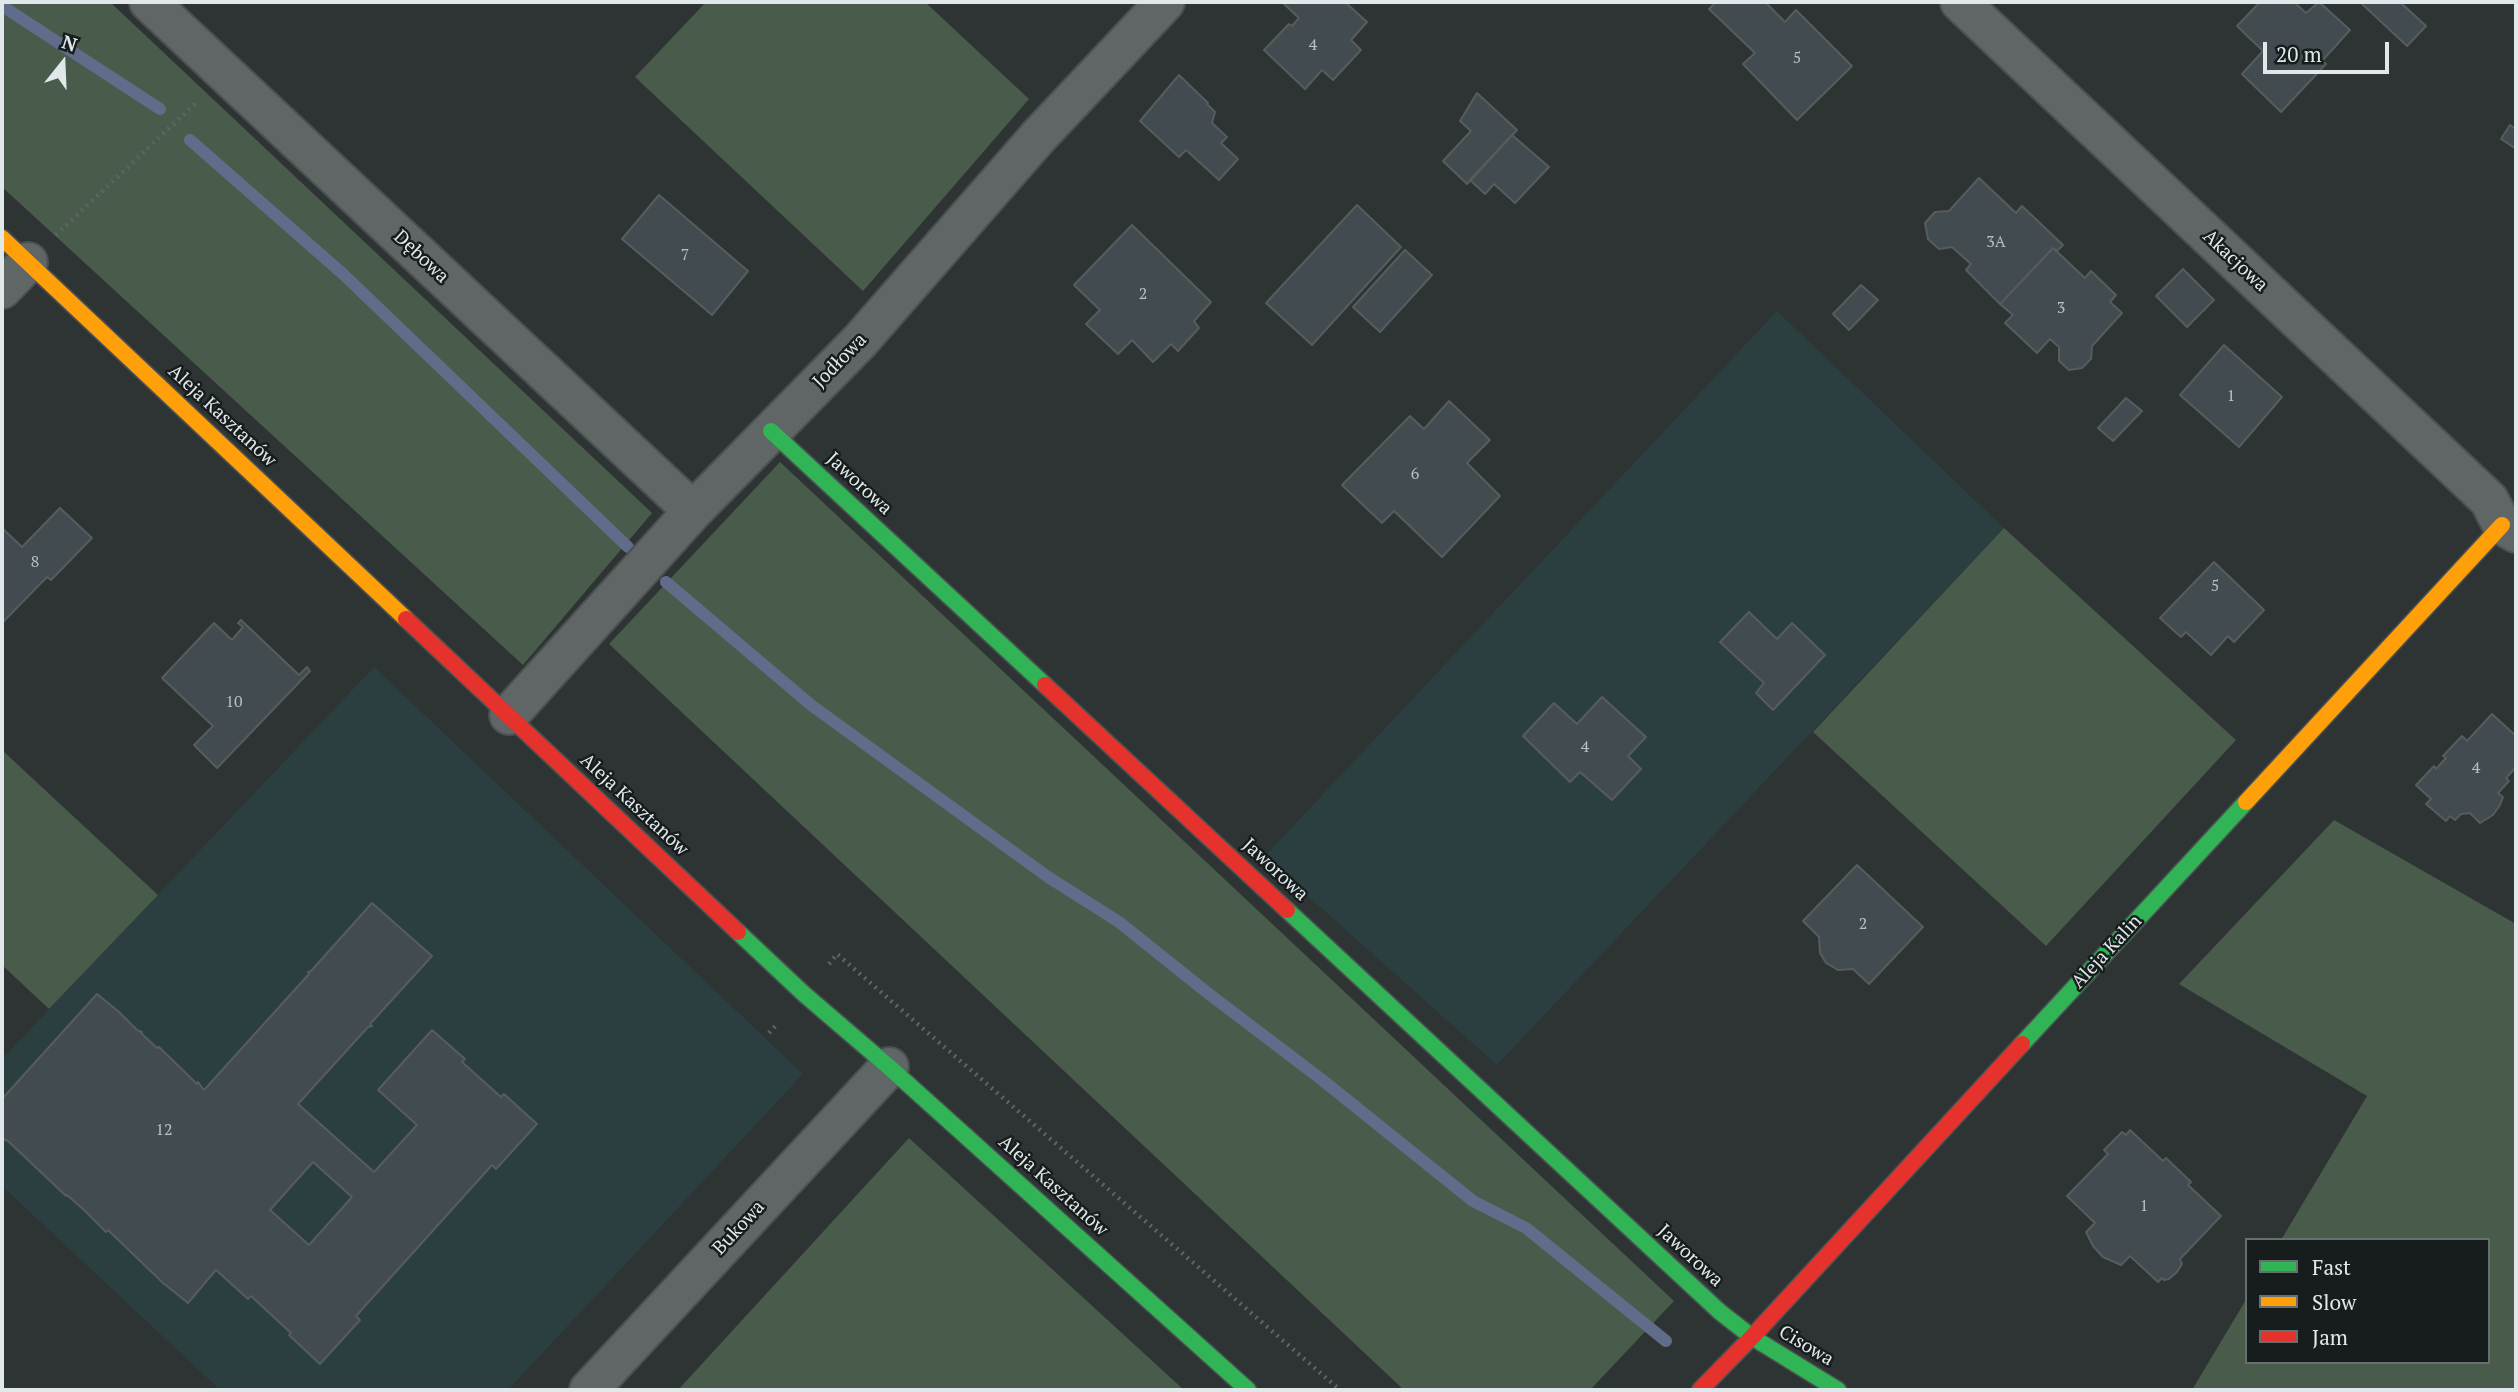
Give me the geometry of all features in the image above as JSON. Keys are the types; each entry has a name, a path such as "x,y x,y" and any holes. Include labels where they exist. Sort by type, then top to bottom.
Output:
{"street":[{"name":"Dębowa","path":"149,2 692,511"},
{"name":"Jodłowa","path":"509,715 692,511 860,341 1038,137 1165,2"},
{"name":"Akacjowa","path":"1960,2 2489,500 2509,529"},
{"path":"2,289 15,250"},
{"name":"Aleja Kasztanów","path":"15,250 804,994 1248,1390"},
{"name":"Jaworowa","path":"771,431 1752,1338"},
{"name":"Aleja Kalin","path":"1700,1390 1752,1338 2509,529"},
{"name":"Bukowa","path":"589,1390 889,1067"},
{"name":"Cisowa","path":"1752,1338 1838,1390"}],"path":[{"path":"15,250 226,74"},
{"path":"837,954 1340,1390"}],"shaded area":[{"path":"1777,311 2004,528 1497,1065 1264,857"},
{"path":"374,667 803,1074 508,1390 220,1390 2,1186 2,1059"}],"green space":[{"path":"2,2 110,2 652,513 523,665 2,187"},
{"path":"706,2 925,2 1029,99 863,291 635,77"},
{"path":"780,462 1674,1301 1590,1390 1404,1390 609,644"},
{"path":"2004,528 2236,740 2046,946 1813,732"},
{"path":"2,750 158,895 49,1009 2,965"},
{"path":"2334,820 2516,924 2516,1390 2192,1390 2245,1301 2245,1364 2490,1364 2490,1238 2282,1238 2367,1096 2179,984"},
{"path":"909,1138 1184,1390 678,1390"}],"building":[{"path":"1282,2 1345,2 1367,22 1351,40 1361,50 1333,80 1322,70 1305,89 1264,50 1289,24 1292,26 1299,18"},
{"path":"1716,2 1765,2 1785,22 1796,10 1852,66 1797,120 1743,64 1755,53 1709,9"},
{"path":"2260,2 2294,2 2306,13 2319,2 2350,30 2322,61 2326,64 2281,112 2242,74 2263,51 2237,26"},
{"path":"2360,2 2400,2 2426,26 2407,46"},
{"path":"1179,75 1215,112 1212,123 1227,137 1221,143 1238,159 1219,180 1186,150 1179,157 1140,121"},
{"path":"1477,93 1517,130 1467,184 1443,161 1471,131 1460,121"},
{"path":"2510,125 2516,129 2516,149 2501,139"},
{"path":"1512,135 1549,167 1515,203 1494,184 1485,194 1470,180"},
{"path":"1979,178 2016,213 2022,206 2063,245 2057,251 2053,248 2000,304 1966,270 1971,264 1952,247 1939,249 1928,239 1925,223 1935,212 1949,211"},
{"path":"659,195 748,271 712,315 622,239"},
{"path":"1357,205 1401,247 1312,345 1266,303"},
{"path":"1132,225 1211,302 1194,321 1199,328 1178,351 1171,344 1153,362 1132,340 1118,354 1086,324 1100,310 1074,285"},
{"path":"2053,248 2085,278 2091,271 2116,295 2110,302 2122,313 2092,346 2091,359 2082,368 2069,370 2059,361 2059,347 2050,339 2037,353 2005,323 2013,315 2000,304"},
{"path":"1405,250 1432,275 1380,332 1353,307"},
{"path":"2183,269 2214,300 2187,327 2156,296"},
{"path":"1861,285 1878,300 1849,330 1833,314"},
{"path":"2224,345 2282,397 2239,447 2180,395"},
{"path":"2126,398 2142,411 2113,441 2098,428"},
{"path":"1449,401 1490,440 1467,463 1500,496 1442,557 1394,511 1382,523 1342,485 1410,416 1424,429"},
{"path":"60,508 92,538 51,580 47,577 3,622 2,528 22,547"},
{"path":"2214,562 2264,610 2234,642 2228,636 2211,655 2186,632 2181,637 2160,618"},
{"path":"1749,612 1777,639 1792,623 1825,655 1773,710 1756,693 1764,683 1720,642"},
{"path":"241,620 299,675 307,667 310,671 217,768 194,745 213,726 162,678 214,623 232,640 243,627 238,623"},
{"path":"1602,697 1646,737 1628,756 1641,769 1612,800 1580,772 1570,782 1523,736 1554,703 1577,724"},
{"path":"2492,714 2516,736 2516,767 2506,778 2509,781 2498,793 2503,797 2500,805 2493,815 2480,823 2470,813 2461,814 2455,820 2450,816 2446,821 2426,804 2431,799 2416,785 2434,766 2436,769 2446,758 2443,756 2462,736 2467,741"},
{"path":"1857,865 1923,927 1869,984 1853,969 1838,970 1826,963 1820,953 1819,937 1803,921"},
{"path":"372,903 432,956 370,1024 372,1026 368,1027 298,1104 374,1172 417,1125 378,1090 432,1030 465,1059 462,1062 501,1097 504,1094 537,1124 496,1169 492,1165 356,1316 360,1320 320,1364 251,1296 248,1299 216,1270 188,1303 163,1283 108,1230 106,1232 3,1139 2,1099 97,994 204,1090","holes":["313,1162 352,1197 309,1245 270,1210"]},
{"path":"2130,1130 2163,1161 2166,1158 2191,1182 2188,1185 2221,1216 2180,1259 2182,1264 2177,1272 2169,1279 2162,1278 2158,1282 2130,1256 2121,1265 2103,1257 2086,1232 2095,1223 2067,1196 2108,1154 2104,1150 2122,1132 2126,1135"}],"waterway":[{"path":"2,6 160,109"},
{"path":"190,140 343,274 628,547"},
{"path":"666,582 811,705 1048,877 1119,922 1473,1201 1526,1228 1666,1341"}],"traffic: fast":[{"path":"771,431 1045,685"},
{"path":"2022,1044 2246,802"},
{"path":"1287,910 1720,1312 1752,1337 1838,1390"},
{"path":"738,932 1248,1390"}],"traffic: slow":[{"path":"2,238 406,619"},
{"path":"2246,802 2502,525"}],"traffic: jam":[{"path":"406,619 738,932"},
{"path":"1045,685 1287,910"},
{"path":"1700,1390 2022,1044"}]}
